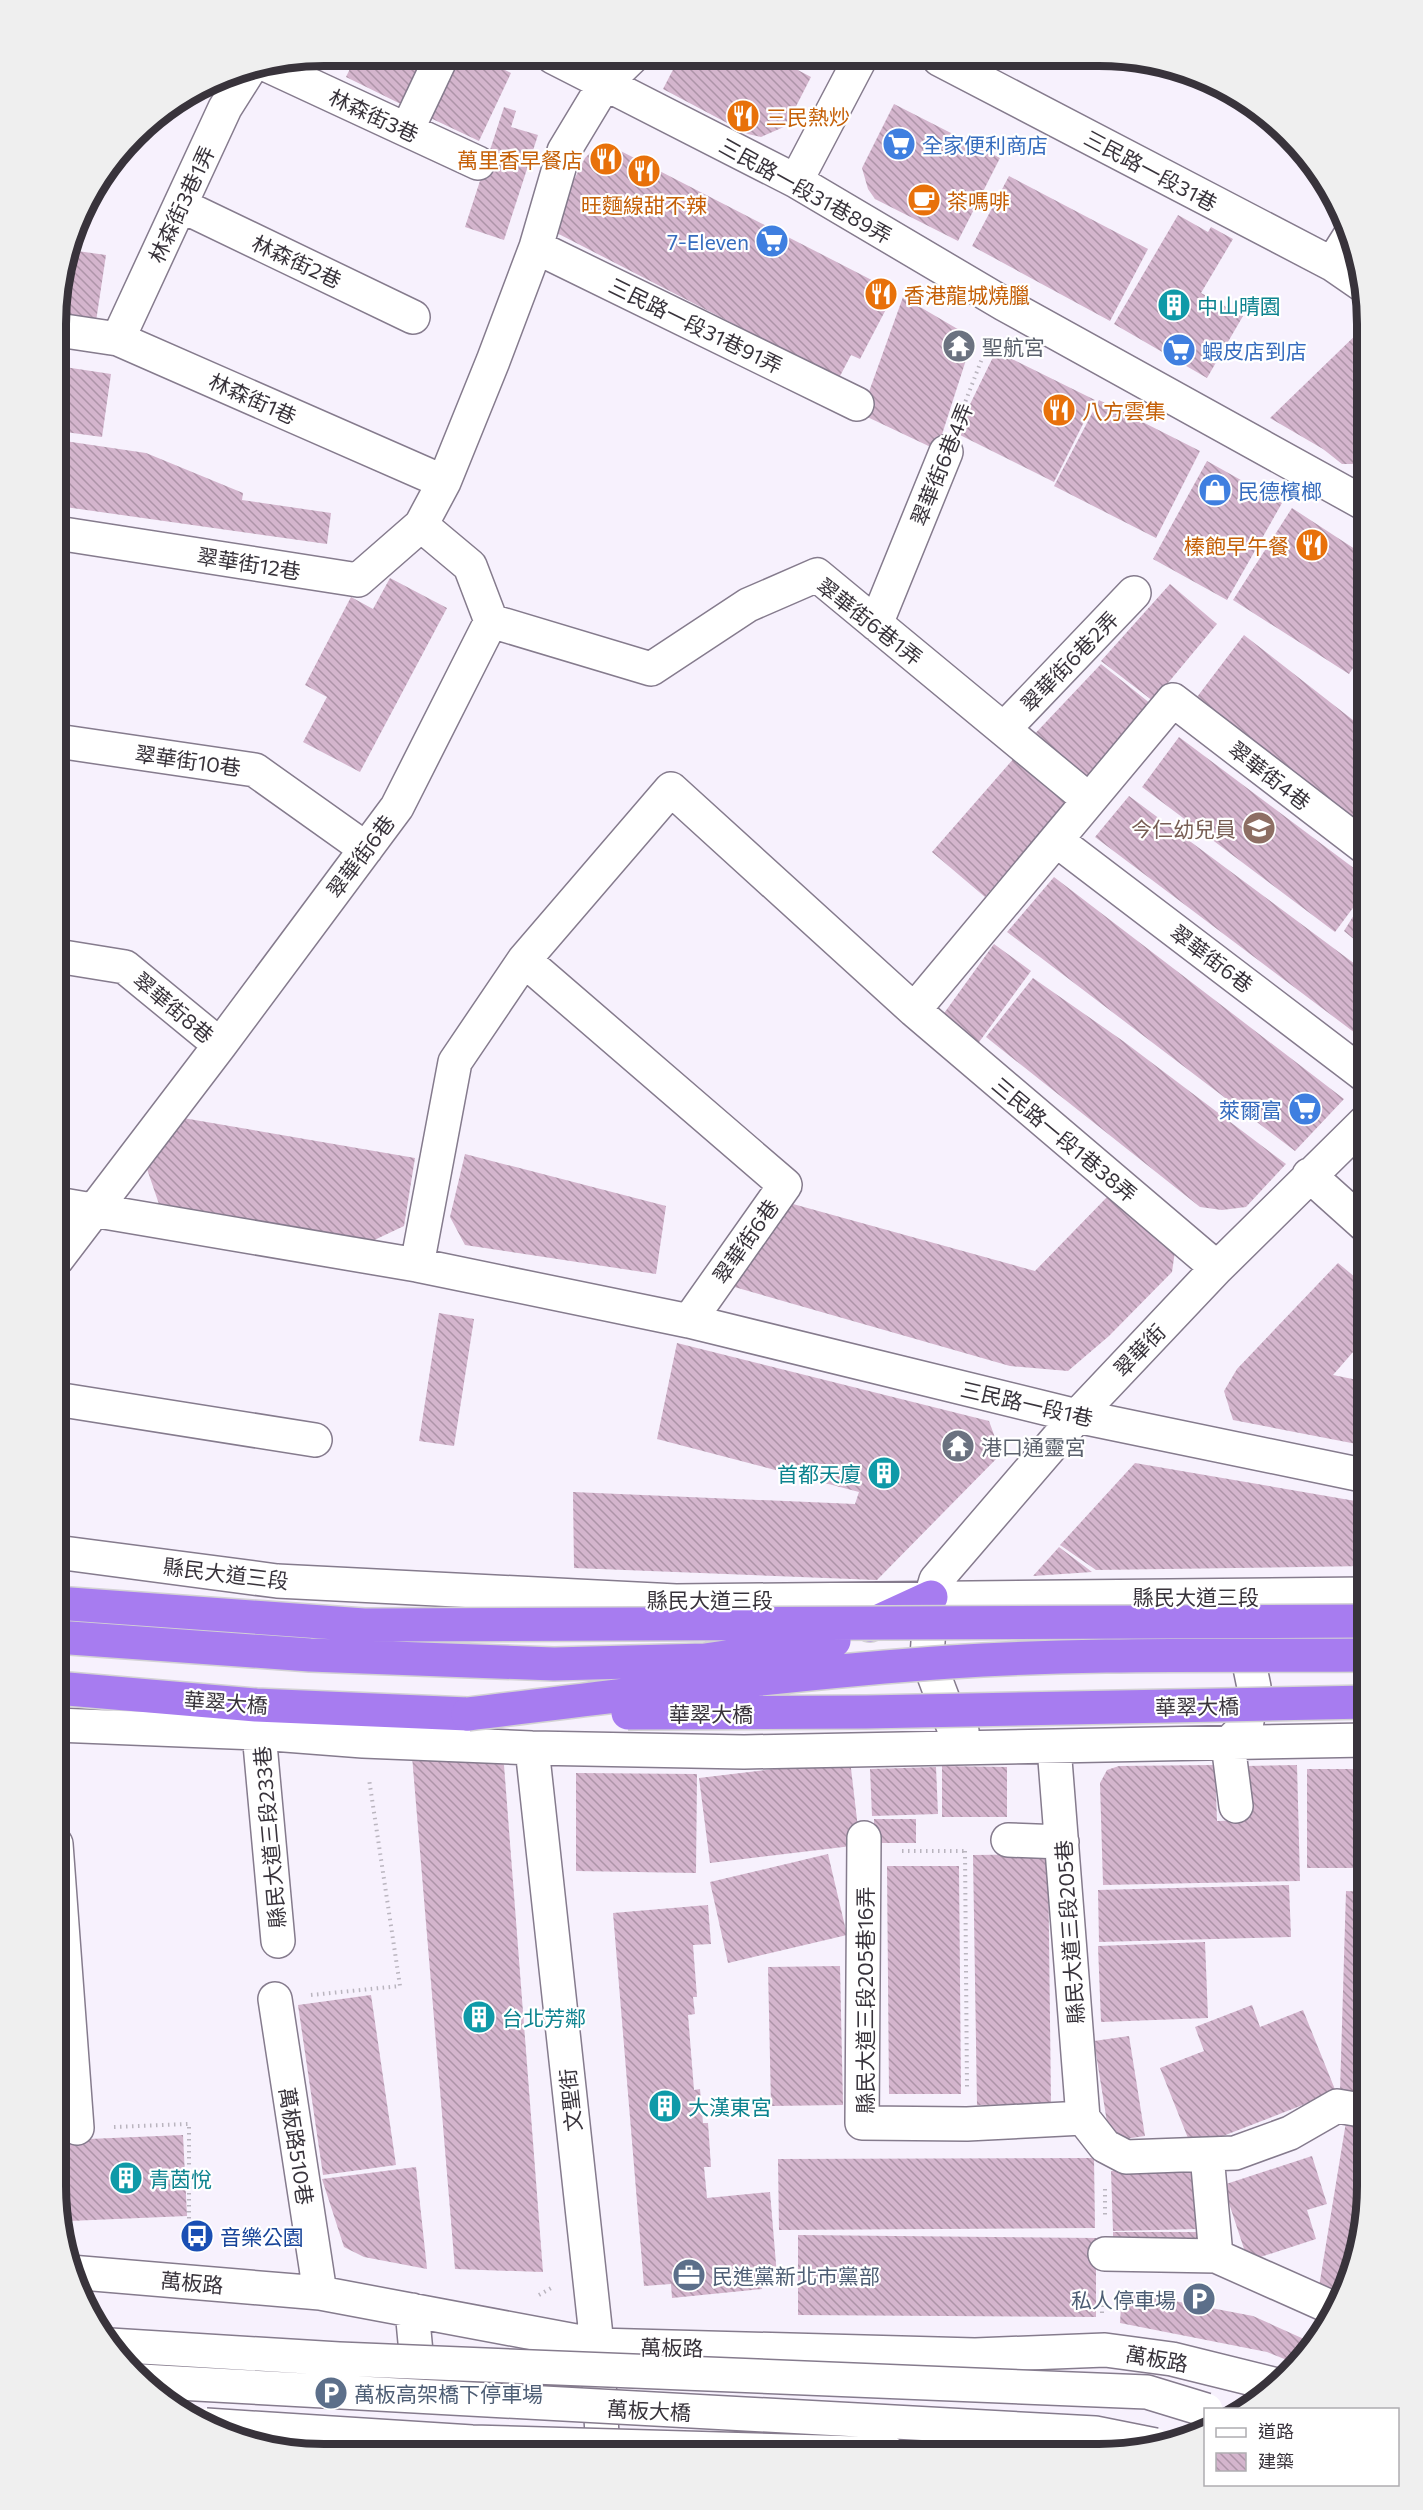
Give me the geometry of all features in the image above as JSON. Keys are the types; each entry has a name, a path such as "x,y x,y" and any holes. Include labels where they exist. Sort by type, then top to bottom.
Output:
{"highway":[{"path":"66,1638 310,1655 554,1664 705,1660 834,1641 931,1597"},
{"path":"66,1604 364,1625 1357,1621"},
{"path":"468,1714 816,1672 952,1662 1136,1657 1357,1655"},
{"name":"華翠大橋","path":"66,1689 256,1705 468,1714 866,1712 1357,1702"}],"street":[{"path":"407,130 437,66"},
{"name":"三民路一段31巷89弄","path":"571,66 796,181 1004,304 1357,499"},
{"path":"491,621 470,566 421,525 444,482 493,361 536,247 564,151 605,83 623,66"},
{"path":"796,181 856,66"},
{"name":"三民路一段31巷","path":"952,66 1332,264 1353,278"},
{"name":"林森街3巷","path":"278,70 478,163"},
{"name":"林森街3巷1弄","path":"118,339 225,108 243,79"},
{"name":"林森街2巷","path":"180,205 413,316"},
{"path":"1332,264 1344,245"},
{"name":"三民路一段31巷91弄","path":"536,247 857,404"},
{"name":"林森街1巷","path":"66,331 118,339 444,482"},
{"name":"翠華街6巷4弄","path":"876,624 946,452"},
{"name":"翠華街12巷","path":"66,534 358,580 421,525"},
{"name":"翠華街6巷1弄","path":"491,621 651,669 748,605 817,575 1089,800"},
{"name":"翠華街6巷2弄","path":"1004,729 1134,593"},
{"name":"翠華街6巷","path":"66,1247 397,807 491,621"},
{"name":"翠華街4巷","path":"1089,800 1173,700 1357,841"},
{"name":"翠華街10巷","path":"66,742 255,770 366,849"},
{"path":"417,1265 455,1062 524,960 671,789 914,1010 1089,800"},
{"name":"翠華街6巷","path":"1056,840 1357,1069"},
{"name":"翠華街8巷","path":"66,957 125,966 220,1045"},
{"name":"翠華街6巷","path":"524,960 785,1185 689,1321"},
{"name":"三民路一段1巷38弄","path":"914,1010 1217,1268"},
{"name":"翠華街","path":"931,1597 936,1580 1077,1416 1217,1268 1357,1129"},
{"path":"1309,1175 1357,1218"},
{"path":"66,1205 417,1265 689,1321"},
{"name":"三民路一段1巷","path":"689,1321 1077,1416 1357,1474"},
{"path":"66,1401 315,1440"},
{"name":"縣民大道三段","path":"66,1553 277,1581 676,1601 1357,1594"},
{"path":"1220,1596 1243,1634 1254,1687 1246,1726 1228,1744"},
{"path":"931,1597 927,1657 953,1726 994,1747"},
{"path":"66,1697 463,1721 543,1748"},
{"path":"66,1725 543,1748 744,1752 1357,1740"},
{"name":"縣民大道三段233巷","path":"259,1733 278,1941"},
{"path":"1228,1744 1236,1806"},
{"name":"縣民大道三段205巷","path":"1054,1746 1083,2118"},
{"name":"文聖街","path":"543,1748 597,2345 602,2444"},
{"path":"1008,1840 1062,1842"},
{"name":"縣民大道三段205巷16弄","path":"865,1844 862,2123 967,2124 1083,2118"},
{"path":"66,1979 77,2128"},
{"name":"萬板路510巷","path":"275,1999 320,2293"},
{"path":"1083,2118 1105,2146 1126,2157 1208,2155 1235,2153 1290,2133 1337,2106 1357,2109"},
{"path":"1208,2155 1216,2256"},
{"path":"1105,2254 1216,2256 1327,2305"},
{"name":"萬板路","path":"81,2273 320,2293 597,2345 975,2355 1105,2350 1172,2359 1266,2382"},
{"path":"412,2310 418,2374"},
{"path":"121,2346 339,2359 1147,2392 1204,2408"},
{"path":"850,2350 855,2444"},
{"name":"萬板大橋","path":"156,2382 1095,2433 1137,2441"},
{"name":"萬板大橋","path":"232,2427 472,2442 542,2444"}],"path":[{"name":"翠華街6巷4弄","path":"946,452 1004,304"},
{"path":"275,1999 400,1986 363,1740"},
{"path":"865,1844 965,1851 1009,1850 1008,1840"},
{"path":"965,1851 967,2124"},
{"path":"77,2128 189,2124 189,2254"},
{"path":"529,2294 540,2295 556,2284 591,2290"}],"building":[{"path":"351,66 430,66 411,109 346,77"},
{"path":"444,66 497,66 511,73 479,141 422,114"},
{"path":"675,66 790,66 811,77 786,126 761,137 748,134 663,89"},
{"path":"894,104 1000,158 958,241 875,199 868,189 862,168"},
{"path":"504,107 516,111 511,127 538,135 504,240 465,227"},
{"path":"602,146 611,146 895,292 860,359 851,355 839,378 549,229 585,158 593,150"},
{"path":"1009,176 1148,249 1110,321 972,246"},
{"name":"中山晴園","path":"1178,215 1208,232 1211,227 1233,239 1201,293 1243,316 1207,378 1114,324"},
{"path":"77,251 106,255 95,328 66,324 68,290"},
{"path":"903,297 973,338 937,450 861,414"},
{"path":"1357,334 1357,464 1342,464 1323,449 1270,418"},
{"path":"996,351 1095,400 1054,482 956,433"},
{"path":"66,367 111,374 102,437 66,432"},
{"path":"1099,400 1200,451 1156,538 1054,486"},
{"path":"66,441 146,453 243,493 242,500 331,513 327,544 66,507"},
{"path":"1207,461 1282,503 1227,600 1153,559"},
{"path":"1292,508 1357,550 1357,670 1353,668 1349,674 1233,600"},
{"path":"390,578 447,608 360,772 303,742 327,697 305,685 351,597 373,609"},
{"path":"1170,584 1217,624 1153,701 1101,661"},
{"path":"1244,635 1357,723 1357,821 1197,697"},
{"path":"1101,664 1151,704 1083,785 1029,740"},
{"path":"1179,737 1357,870 1357,902 1335,932 1142,787"},
{"path":"1015,757 1067,803 985,897 932,852"},
{"path":"1129,796 1357,966 1357,1034 1095,837"},
{"path":"1054,877 1344,1099 1295,1151 1007,932"},
{"path":"1357,910 1357,942 1344,931"},
{"path":"994,944 1031,971 974,1049 937,1023"},
{"path":"1033,978 1123,1041 1286,1164 1246,1207 1222,1210 1200,1207 986,1037"},
{"path":"183,1118 415,1158 404,1226 368,1243 160,1207 147,1169"},
{"path":"465,1154 666,1206 656,1274 465,1245 450,1217"},
{"path":"1110,1194 1175,1251 1172,1272 1109,1336 1068,1371 1010,1366 731,1286 793,1204 1035,1271"},
{"path":"1338,1263 1357,1279 1357,1347 1333,1375 1357,1380 1357,1444 1233,1420 1224,1391 1237,1369"},
{"path":"439,1313 474,1319 454,1446 419,1441"},
{"name":"首都天廈","path":"677,1343 989,1421 1001,1454 877,1580 574,1568 573,1492 855,1504 859,1492 657,1439"},
{"path":"1135,1463 1357,1501 1357,1566 1096,1570 1060,1545"},
{"path":"1059,1547 1092,1572 1033,1576"},
{"name":"台北芳鄰","path":"491,1755 504,1765 543,2272 455,2269 412,1756"},
{"path":"850,1760 860,1845 710,1863 699,1778"},
{"path":"1215,1765 1217,1821 1247,1820 1246,1766 1297,1765 1300,1881 1103,1885 1100,1783 1107,1770 1119,1766"},
{"path":"942,1766 1007,1767 1007,1817 942,1817"},
{"path":"936,1767 938,1814 872,1816 870,1769"},
{"path":"1307,1769 1357,1769 1357,1868 1307,1868"},
{"path":"576,1773 697,1774 696,1873 576,1871"},
{"path":"874,1819 916,1819 916,1843 874,1843"},
{"path":"828,1854 847,1935 728,1963 710,1882"},
{"path":"1048,1854 1051,2104 977,2105 973,1855"},
{"path":"887,1866 959,1866 961,2094 889,2094"},
{"path":"1289,1885 1291,1937 1099,1942 1098,1890"},
{"path":"1346,1891 1357,1892 1357,2093 1340,2092"},
{"name":"大漢東宮","path":"708,1905 711,1944 693,1945 697,1997 693,1997 695,2014 688,2015 694,2090 700,2089 703,2123 708,2123 711,2167 704,2167 707,2198 770,2192 777,2276 761,2277 762,2289 672,2298 671,2284 644,2286 613,1913"},
{"path":"1205,1942 1208,2018 1101,2022 1098,1946"},
{"path":"840,1966 843,2105 771,2106 768,1967"},
{"path":"371,1995 396,2165 323,2175 298,2005"},
{"path":"1252,2005 1260,2027 1303,2010 1336,2092 1192,2148 1160,2068 1204,2051 1195,2027"},
{"path":"1129,2036 1145,2136 1110,2141 1094,2041"},
{"path":"1346,2122 1357,2124 1357,2186 1352,2236 1335,2289 1319,2287"},
{"name":"青茵悅","path":"183,2135 187,2216 69,2221 66,2140"},
{"path":"1312,2156 1327,2204 1307,2210 1316,2239 1248,2261 1223,2185"},
{"path":"1094,2158 1095,2228 779,2230 778,2159"},
{"path":"416,2167 427,2269 364,2257 344,2247 322,2179"},
{"path":"1198,2169 1199,2229 1113,2231 1111,2171"},
{"path":"1113,2232 1201,2232 1201,2239 1113,2239"},
{"path":"798,2235 1096,2238 1096,2317 798,2315"},
{"path":"1122,2291 1253,2316 1306,2340 1288,2361 1267,2352 1120,2323"}],"place":[{"name":"三民熱炒","path":"743,116"},
{"name":"全家便利商店","path":"899,144"},
{"name":"萬里香早餐店","path":"606,159"},
{"name":"旺麵線甜不辣","path":"644,171"},
{"name":"茶嗎啡","path":"924,200"},
{"name":"7-Eleven","path":"772,241"},
{"name":"香港龍城燒臘","path":"881,294"},
{"name":"中山晴園","path":"1174,305"},
{"name":"聖航宮","path":"959,346"},
{"name":"蝦皮店到店","path":"1179,350"},
{"name":"八方雲集","path":"1059,410"},
{"name":"民德檳榔","path":"1215,490"},
{"name":"榛飽早午餐","path":"1312,545"},
{"name":"今仁幼兒員","path":"1259,828"},
{"name":"萊爾富","path":"1305,1109"},
{"name":"港口通靈宮","path":"958,1446"},
{"name":"首都天廈","path":"884,1473"},
{"name":"台北芳鄰","path":"479,2017"},
{"name":"大漢東宮","path":"665,2106"},
{"name":"青茵悅","path":"126,2178"},
{"name":"音樂公園","path":"197,2236"},
{"name":"民進黨新北市黨部","path":"689,2275"},
{"name":"私人停車場","path":"1199,2299"},
{"name":"萬板高架橋下停車場","path":"331,2393"}]}
